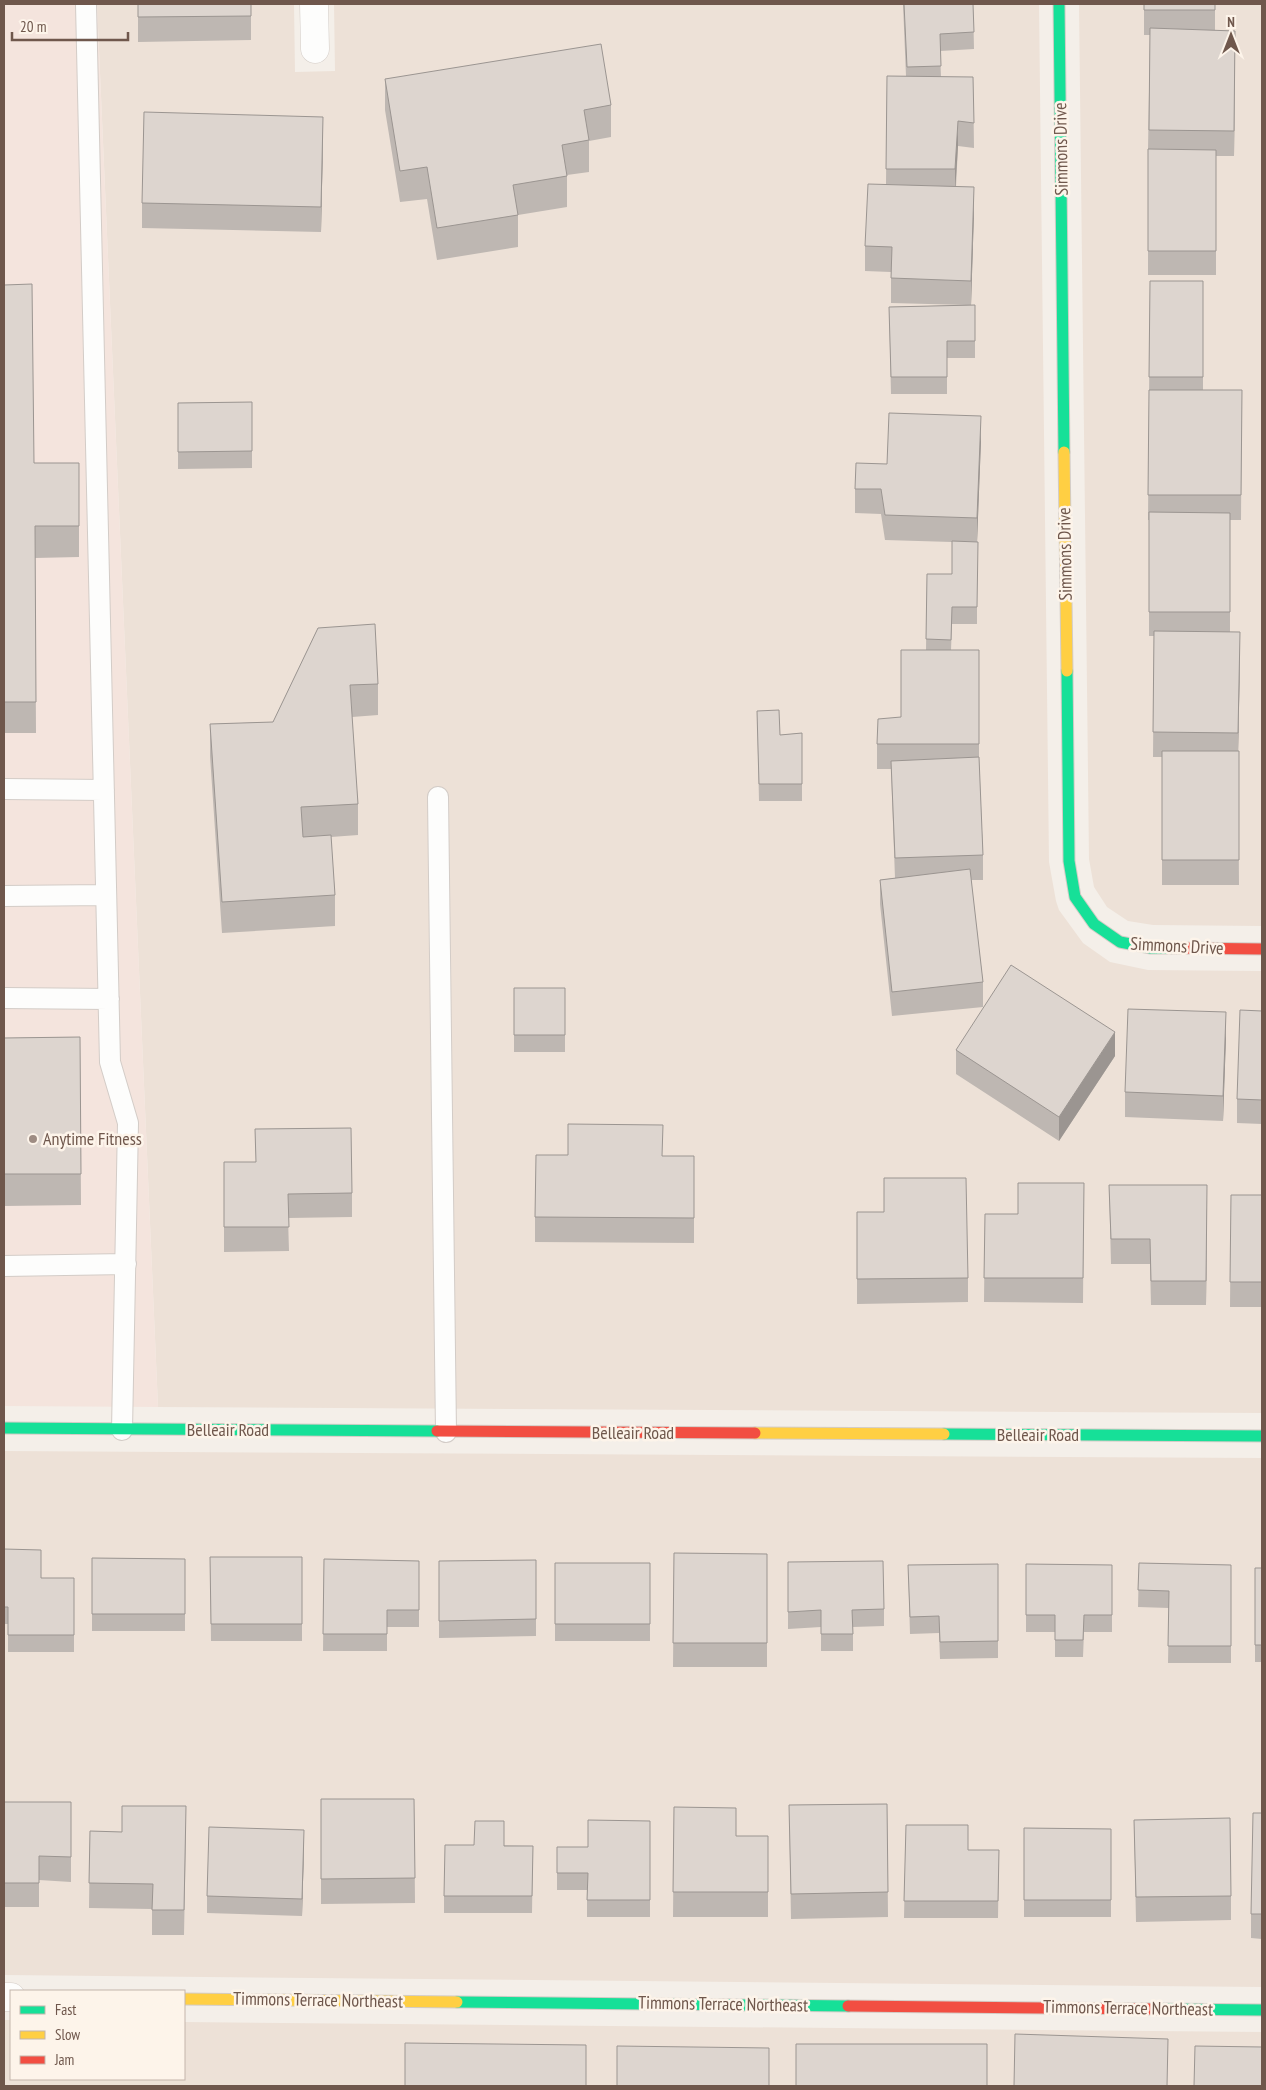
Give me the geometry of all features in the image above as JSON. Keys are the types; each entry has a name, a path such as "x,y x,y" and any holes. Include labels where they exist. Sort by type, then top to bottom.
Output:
{"street":[{"path":"314,4 315,49"},
{"name":"Simmons Drive","path":"1059,4 1069,861 1075,897 1094,924 1120,942 1151,948 1262,949"},
{"name":"Belleair Road","path":"4,1428 1262,1436"},
{"name":"Timmons Terrace Northeast","path":"185,1999 1262,2010"}],"lane":[{"path":"86,4 110,1062 128,1123 122,1430"},
{"path":"4,789 104,790"},
{"path":"438,797 446,1432"},
{"path":"4,896 106,895"},
{"path":"4,998 109,999"},
{"path":"4,1266 126,1264"}],"shaded area":[{"path":"4,4 97,4 158,1407 4,1406"},
{"path":"97,4 294,4 295,72 335,71 334,4 1039,4 1049,862 1059,910 1083,943 1110,962 1148,970 1262,971 1262,1413 158,1407"},
{"path":"1079,4 1262,4 1262,926 1153,925 1128,921 1107,907 1094,887 1089,859"},
{"path":"4,1451 1262,1458 1262,1987 4,1975"},
{"path":"4,2020 10,2020 10,2080 185,2080 185,2022 1262,2032 1262,2086 4,2086"}],"building":[{"path":"138,4 251,4 251,16 138,17"},
{"path":"904,4 973,4 974,32 940,34 941,66 907,67"},
{"path":"1144,4 1215,4 1215,10 1144,10"},
{"path":"1150,28 1235,31 1234,131 1149,130"},
{"path":"601,44 611,105 584,110 589,140 562,145 567,176 513,185 518,215 437,228 427,167 400,171 385,79"},
{"path":"887,76 973,77 974,123 958,121 955,169 886,169"},
{"path":"144,112 323,117 321,207 142,203"},
{"path":"1148,149 1216,150 1216,251 1148,251"},
{"path":"868,184 974,187 971,281 891,278 892,247 865,246"},
{"path":"1150,281 1203,281 1203,377 1149,377"},
{"path":"32,284 34,463 79,463 79,526 35,526 36,702 4,702 4,285"},
{"path":"975,305 975,341 947,341 947,377 891,377 889,307"},
{"path":"1149,390 1242,390 1241,495 1148,495"},
{"path":"252,402 252,451 178,452 178,403"},
{"path":"889,413 981,416 977,518 885,515 881,489 855,489 856,463 887,464"},
{"path":"1149,512 1230,513 1230,612 1149,612"},
{"path":"952,541 978,542 977,607 952,607 951,640 926,639 927,574 952,574"},
{"path":"375,624 378,684 350,685 358,804 301,807 303,837 331,835 335,895 222,902 210,724 273,722 318,628"},
{"path":"1154,631 1240,632 1238,733 1153,732"},
{"path":"901,650 979,650 979,744 877,744 878,719 901,717"},
{"path":"779,710 780,735 802,733 802,784 759,784 757,711"},
{"path":"1162,751 1239,751 1239,860 1162,860"},
{"path":"979,757 983,855 895,858 891,761"},
{"path":"970,869 983,982 892,992 880,880"},
{"path":"1011,965 1115,1032 1059,1117 956,1050"},
{"path":"514,988 565,988 565,1035 514,1035"},
{"path":"1128,1009 1226,1012 1223,1096 1125,1092"},
{"path":"1240,1010 1262,1011 1262,1100 1237,1099"},
{"path":"80,1037 81,1174 4,1174 4,1038"},
{"path":"568,1124 663,1125 662,1156 694,1156 694,1218 535,1217 536,1155 568,1155"},
{"path":"351,1128 352,1193 288,1194 289,1227 224,1227 224,1162 256,1162 255,1129"},
{"path":"884,1178 966,1178 968,1278 857,1279 857,1212 884,1212"},
{"path":"1018,1183 1084,1183 1083,1278 984,1278 985,1214 1018,1214"},
{"path":"1109,1185 1207,1185 1206,1281 1151,1281 1150,1239 1111,1239"},
{"path":"1231,1195 1262,1195 1262,1282 1230,1282"},
{"path":"4,1549 41,1550 41,1578 74,1578 74,1635 8,1635 8,1607 4,1607"},
{"path":"674,1553 767,1554 767,1643 673,1643"},
{"path":"210,1557 302,1557 302,1624 211,1624"},
{"path":"92,1558 185,1559 185,1614 92,1614"},
{"path":"324,1559 419,1561 419,1610 387,1610 387,1634 323,1634"},
{"path":"536,1560 536,1619 439,1621 439,1561"},
{"path":"883,1561 884,1609 852,1610 853,1634 821,1634 821,1610 788,1612 788,1562"},
{"path":"555,1563 650,1563 650,1624 555,1624"},
{"path":"1139,1563 1231,1565 1231,1646 1168,1646 1169,1591 1138,1590"},
{"path":"998,1564 998,1641 940,1642 939,1616 910,1617 908,1565"},
{"path":"1026,1564 1112,1565 1112,1615 1084,1615 1083,1640 1055,1640 1055,1615 1026,1615"},
{"path":"1255,1568 1262,1568 1262,1645 1255,1645"},
{"path":"321,1799 414,1799 415,1878 321,1879"},
{"path":"4,1802 71,1802 71,1857 39,1856 39,1883 4,1883"},
{"path":"887,1804 888,1892 791,1894 789,1805"},
{"path":"122,1806 186,1806 184,1910 152,1910 153,1884 89,1883 90,1831 122,1832"},
{"path":"674,1807 736,1808 736,1836 768,1836 768,1892 673,1892"},
{"path":"1253,1813 1262,1813 1262,1914 1251,1914"},
{"path":"1230,1818 1231,1896 1136,1897 1134,1820"},
{"path":"588,1820 650,1821 650,1900 587,1900 588,1873 557,1873 557,1847 588,1847"},
{"path":"475,1821 504,1821 504,1846 533,1846 532,1896 444,1896 445,1845 474,1845"},
{"path":"906,1825 968,1825 968,1850 999,1850 998,1901 904,1901"},
{"path":"209,1827 304,1830 302,1899 207,1896"},
{"path":"1024,1828 1111,1829 1111,1900 1024,1900"},
{"path":"1015,2034 1168,2039 1167,2086 1014,2086"},
{"path":"405,2043 586,2045 586,2086 405,2086"},
{"path":"796,2044 987,2044 987,2086 796,2086"},
{"path":"617,2046 769,2048 769,2086 617,2086"},
{"path":"1195,2046 1262,2047 1262,2086 1194,2086"}],"traffic: fast":[{"path":"1059,4 1064,452"},
{"path":"1067,671 1069,861 1075,897 1094,924 1120,942 1151,948 1179,948"},
{"path":"4,1428 437,1431"},
{"path":"944,1434 1262,1436"},
{"path":"457,2002 848,2006"},
{"path":"1157,2009 1262,2010"}],"traffic: slow":[{"path":"1064,452 1067,671"},
{"path":"755,1433 944,1434"},
{"path":"185,1999 457,2002"}],"traffic: jam":[{"path":"1179,948 1262,949"},
{"path":"437,1431 755,1433"},
{"path":"848,2006 1157,2009"}],"place":[{"name":"Anytime Fitness","path":"33,1139"}]}
